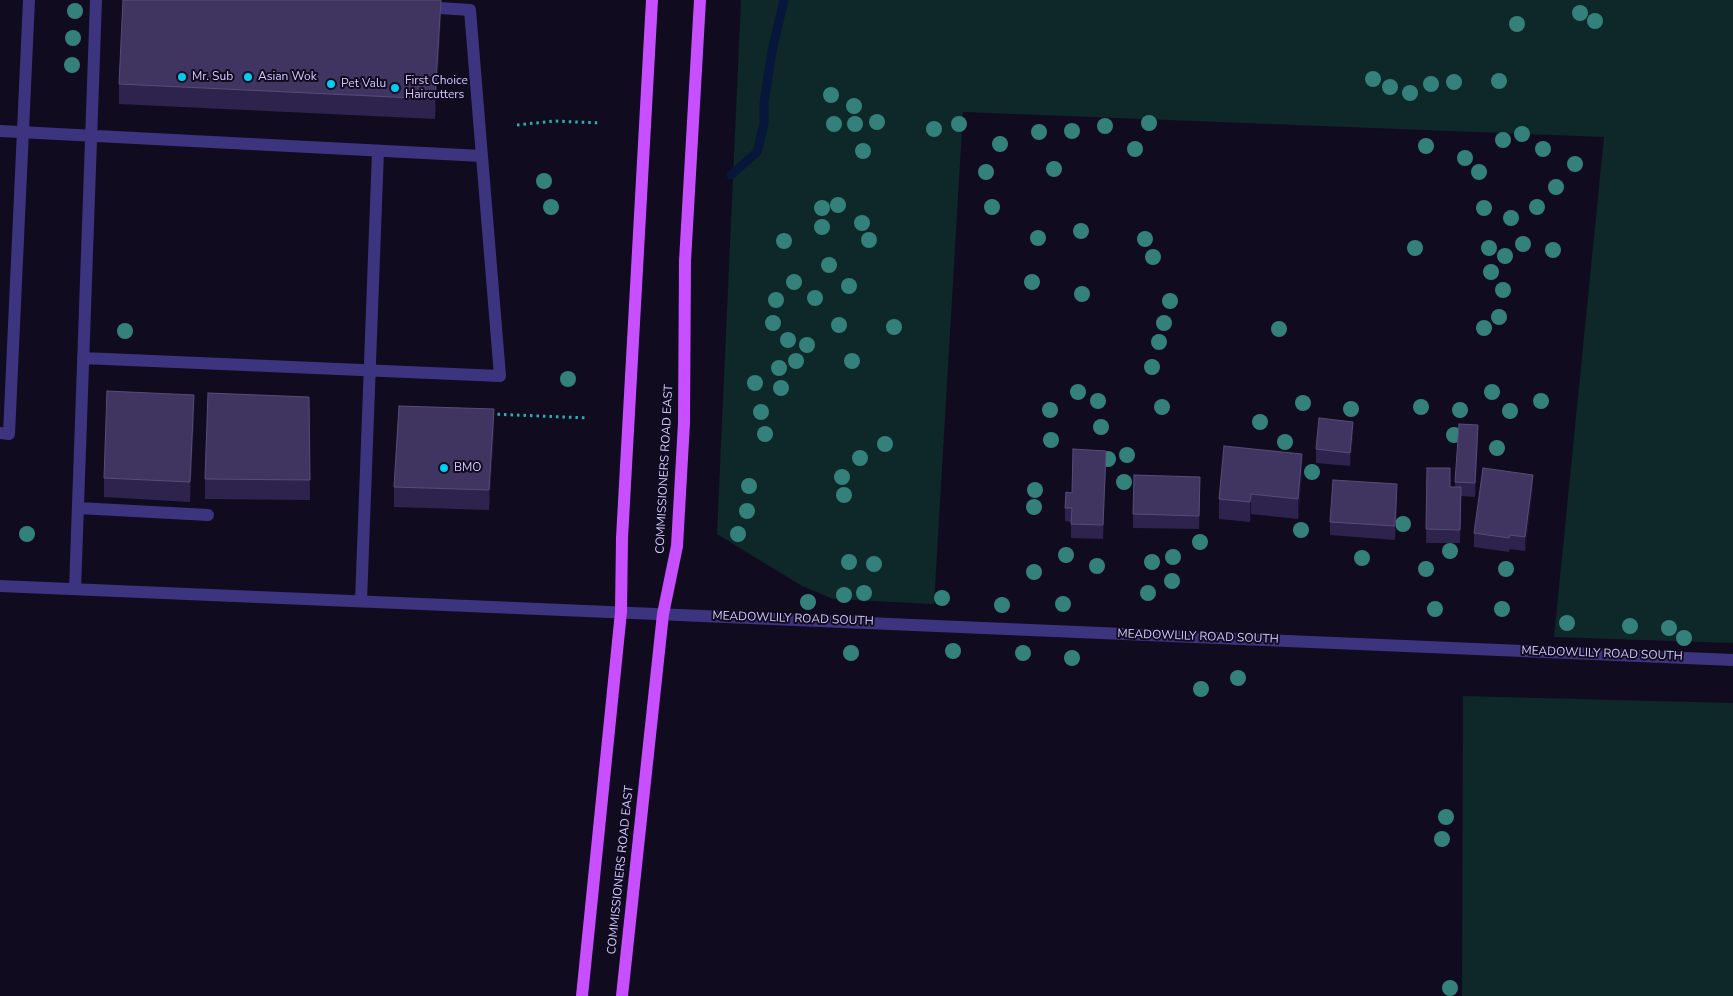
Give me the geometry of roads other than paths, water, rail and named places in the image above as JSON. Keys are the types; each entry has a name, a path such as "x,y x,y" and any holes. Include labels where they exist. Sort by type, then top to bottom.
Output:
{"main road":[{"name":"COMMISSIONERS ROAD EAST","path":"582,996 621,612 622,529 652,0"},
{"name":"COMMISSIONERS ROAD EAST","path":"622,996 663,614 677,546 684,423 685,261 700,0"}],"street":[{"path":"0,434 9,434 30,0"},
{"path":"75,589 96,0"},
{"path":"83,358 500,376 470,10 411,6"},
{"path":"0,131 482,156"},
{"path":"362,601 378,151"},
{"path":"78,508 208,515"},
{"name":"MEADOWLILY ROAD SOUTH","path":"0,586 1733,660"}],"waterway":[{"path":"731,175 757,152 764,124 764,103 772,51 784,0"}],"place":[{"name":"Mr. Sub","path":"182,77"},
{"name":"Asian Wok","path":"248,77"},
{"name":"Pet Valu","path":"331,84"},
{"name":"First Choice Haircutters","path":"395,88"},
{"name":"BMO","path":"444,468"}]}
